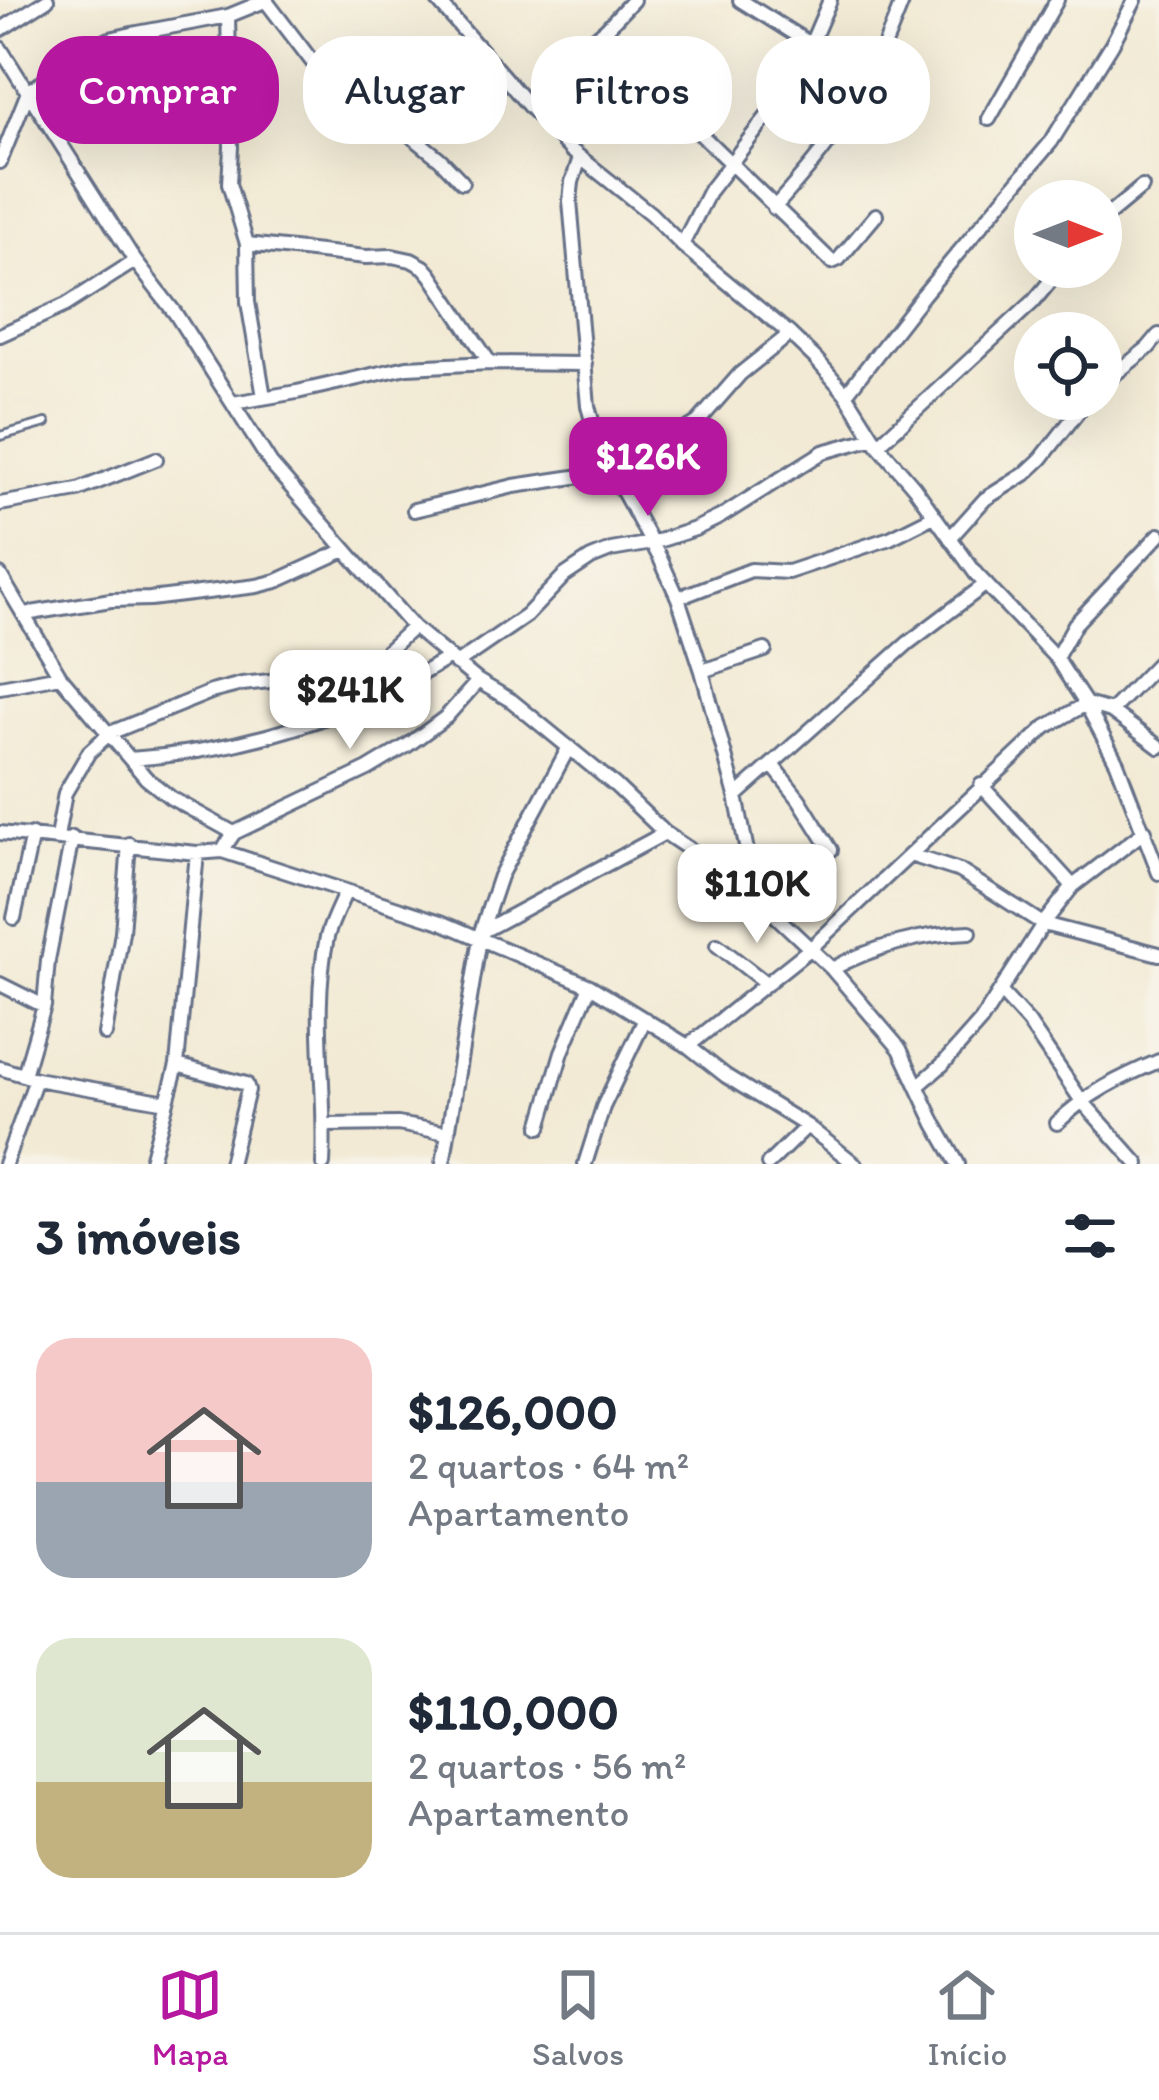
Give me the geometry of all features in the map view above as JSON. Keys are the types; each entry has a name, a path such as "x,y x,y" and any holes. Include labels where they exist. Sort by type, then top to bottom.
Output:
{"street":[{"path":"0,30 47,0"},
{"path":"0,162 28,92 89,49 110,40 228,16 243,5 267,0 330,85 409,134 462,182"},
{"path":"437,0 580,158 790,334 846,394 876,441 986,584 1056,658 1117,763 1159,873"},
{"path":"529,106 551,73 606,29 633,0"},
{"path":"740,0 798,36"},
{"path":"816,36 830,0"},
{"path":"774,208 858,99 903,0"},
{"path":"989,119 1057,0"},
{"path":"846,394 1051,142 1135,0"},
{"path":"228,16 229,184 247,244 248,302 264,397"},
{"path":"0,48 271,464 413,627 478,682 512,701 664,832 744,886 832,969 900,1049 958,1164"},
{"path":"682,245 710,190 756,131"},
{"path":"711,144 832,262 839,260 876,215"},
{"path":"580,158 570,201 589,406 610,468 678,598 702,671 736,796 751,873 744,886"},
{"path":"1122,203 1142,187"},
{"path":"247,244 411,260 431,275 490,363"},
{"path":"0,335 66,304 135,261"},
{"path":"130,759 276,734 374,699 452,661 526,616 564,576 591,559 611,550 652,543 720,517 823,452 876,441 1045,288"},
{"path":"414,511 610,468 662,445 698,422 740,374 790,334"},
{"path":"1122,368 1159,335"},
{"path":"233,403 407,367 585,364"},
{"path":"950,538 985,499 1041,459 1072,420"},
{"path":"0,504 78,490 156,459"},
{"path":"678,598 751,570 788,572 890,538 934,516"},
{"path":"1056,658 1075,624 1159,535"},
{"path":"25,614 257,586 345,550"},
{"path":"0,575 60,676 146,778 171,798 234,833"},
{"path":"736,796 908,643 986,584"},
{"path":"5,1164 44,1006 65,838 65,793 89,752 110,733 212,692 370,662 413,627"},
{"path":"702,671 765,650"},
{"path":"1112,711 1159,662"},
{"path":"0,687 60,676"},
{"path":"222,851 234,833 388,758 446,717 478,682"},
{"path":"688,1046 811,948 1046,727 1086,704 1112,711 1159,747"},
{"path":"442,1164 480,934 500,876 568,747"},
{"path":"772,766 800,799 831,850"},
{"path":"981,785 1073,886"},
{"path":"919,1085 981,1021 1073,886 1145,831"},
{"path":"480,934 664,832"},
{"path":"0,833 197,853 222,851 480,934 590,986 645,1019 807,1126 855,1164"},
{"path":"14,918 32,835"},
{"path":"105,1034 122,932 129,844"},
{"path":"150,1164 177,1064 197,853"},
{"path":"910,856 960,871 1043,924 1159,953"},
{"path":"322,1164 320,996 328,931 345,893"},
{"path":"832,969 866,953 931,934 970,932"},
{"path":"717,945 767,984"},
{"path":"0,984 44,1006"},
{"path":"540,1127 562,1052 590,986"},
{"path":"1000,992 1028,1022 1082,1100 1138,1164"},
{"path":"585,1164 603,1107 645,1019"},
{"path":"1057,1123 1082,1100 1159,1060"},
{"path":"177,1064 246,1084 230,1164"},
{"path":"0,1068 167,1102"},
{"path":"325,1125 398,1124 447,1133"},
{"path":"768,1164 807,1126"}],"lane":[{"path":"0,436 46,422"}]}
